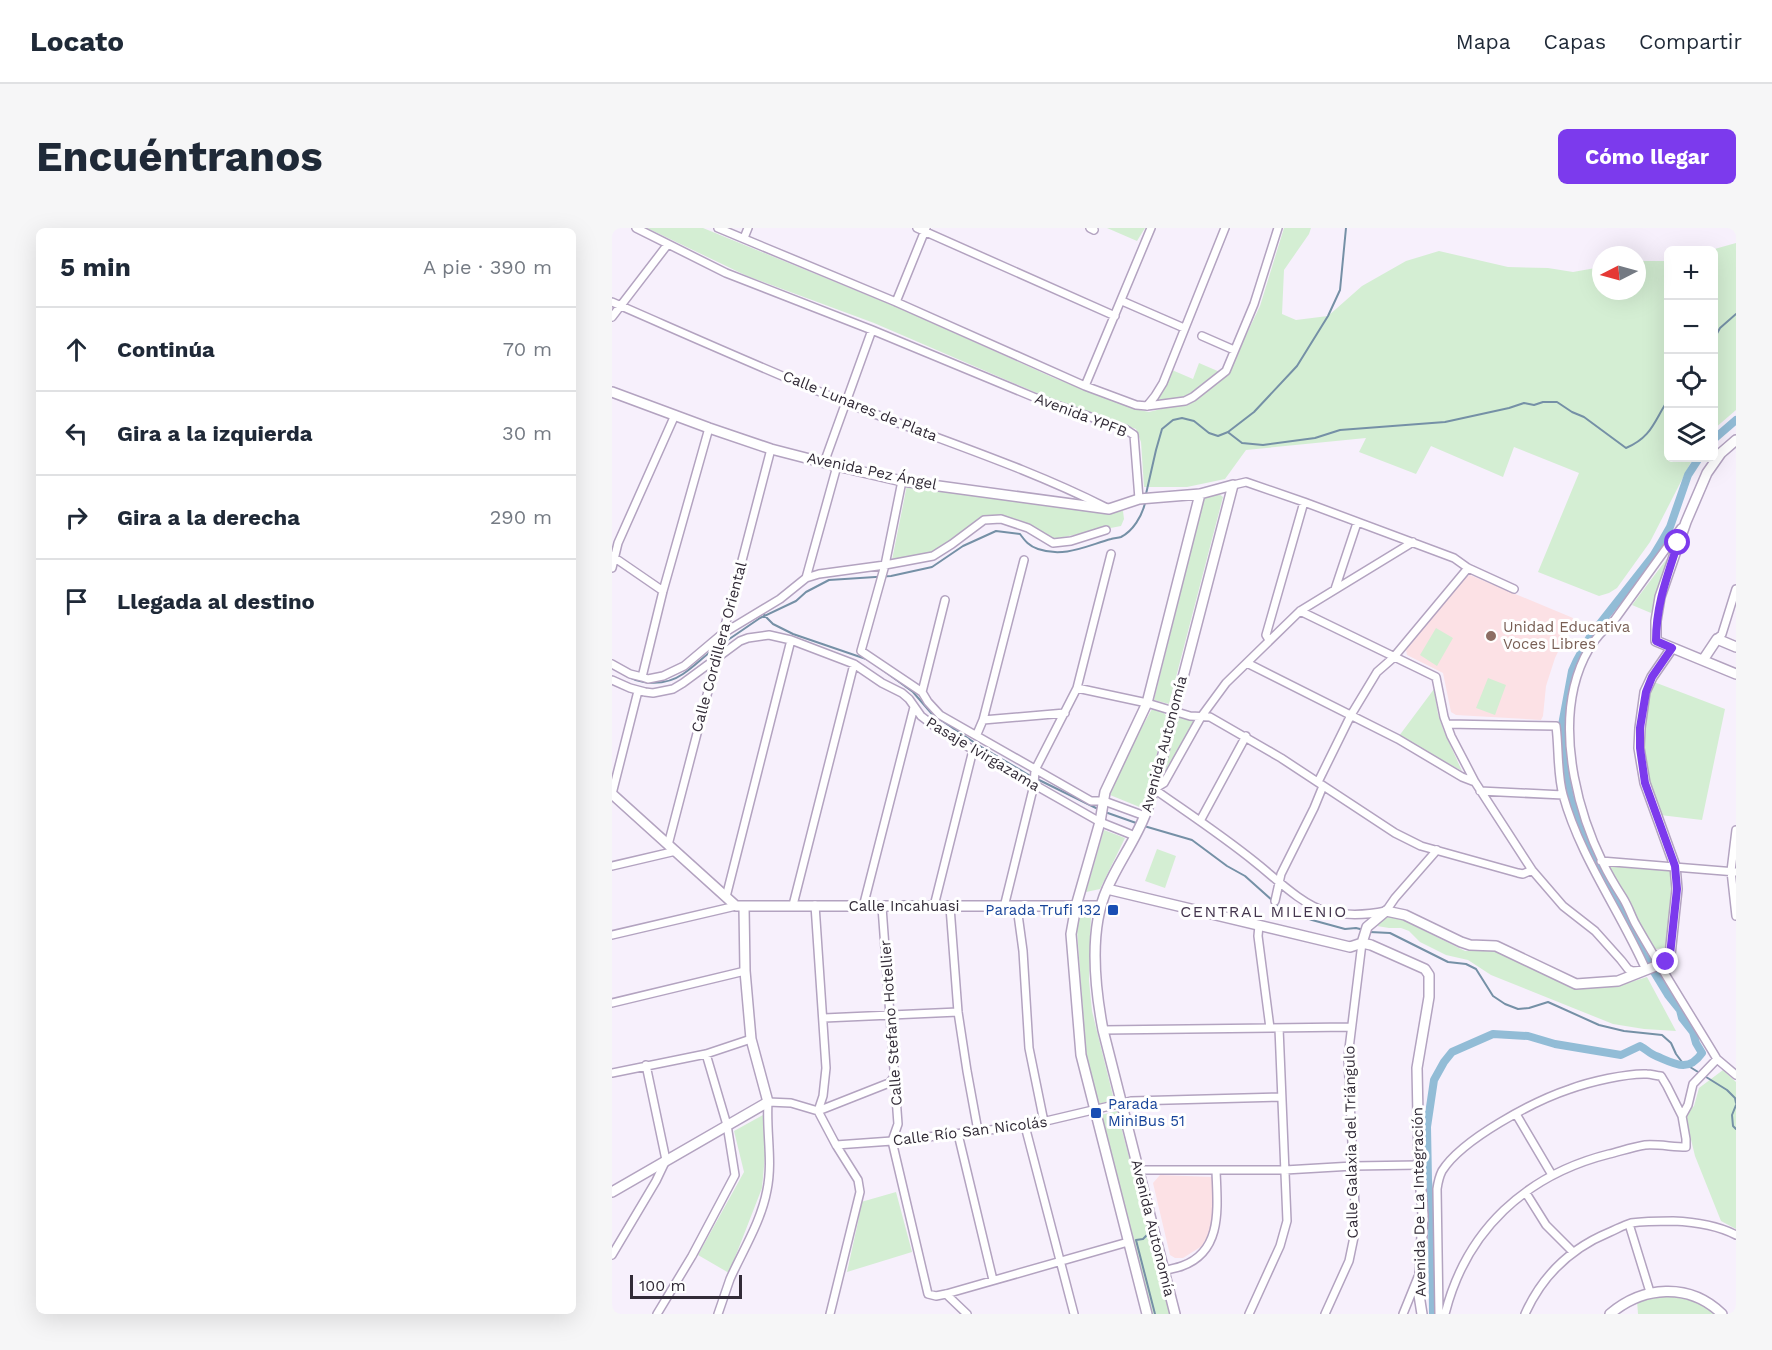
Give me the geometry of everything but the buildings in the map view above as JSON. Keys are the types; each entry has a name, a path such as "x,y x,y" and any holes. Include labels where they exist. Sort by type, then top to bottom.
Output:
{"street":[{"name":"Avenida YPFB","path":"636,228 726,273 1036,398 1125,429 1134,435 1144,498"},
{"name":"Avenida YPFB","path":"718,228 896,302 1085,386 1136,405 1147,406"},
{"path":"740,228 744,238"},
{"path":"744,238 748,228"},
{"path":"917,228 926,230 1115,316"},
{"path":"1085,386 1151,228"},
{"path":"1147,406 1163,382 1225,228"},
{"path":"1147,406 1185,401 1226,371 1260,289 1278,228"},
{"path":"896,302 926,230"},
{"path":"612,316 668,244"},
{"path":"1122,301 1184,328"},
{"name":"Calle Lunares de Plata","path":"612,302 847,403 1076,492 1109,509"},
{"path":"824,463 872,330"},
{"path":"1202,336 1234,351"},
{"name":"Avenida Pez Ángel","path":"612,392 771,449 902,481 1109,509 1144,498"},
{"path":"612,568 613,557 623,532 675,415"},
{"path":"642,677 663,591 709,428"},
{"path":"1736,440 1721,453 1707,473 1686,522 1660,597 1656,621 1656,641 1736,674"},
{"name":"Calle Cordillera Oriental","path":"672,848 718,649 771,449"},
{"path":"806,578 837,466"},
{"path":"883,572 902,481"},
{"path":"1144,498 1200,494 1246,482 1454,558 1468,568 1514,589"},
{"name":"Avenida Autonomía","path":"1175,1314 1103,1030 1099,1010 1096,942 1101,906 1107,889 1145,816 1154,789 1233,485"},
{"name":"Avenida Autonomía","path":"1147,1314 1081,1055 1071,934 1076,906 1100,822 1106,792 1148,703 1200,494"},
{"path":"1269,640 1266,635 1304,502"},
{"path":"612,664 630,674 642,677 653,678 676,671 721,637 780,599 806,578 819,574 883,572 933,556 984,520 1001,519 1028,528 1053,543 1071,541 1106,530"},
{"path":"1653,967 1601,861 1581,806 1573,772 1571,698 1577,672 1584,657 1602,632 1613,622 1686,522"},
{"path":"1335,589 1357,523"},
{"path":"1413,542 1300,611 1269,640 1226,683 1201,717 1164,783 1154,789 1256,862 1278,882 1324,911 1370,914 1386,911 1405,915 1461,942 1470,945 1496,946 1576,984 1618,981 1666,962 1670,955 1677,889 1675,866 1645,783 1640,748 1640,728 1646,692 1652,677 1672,648"},
{"path":"1004,907 1034,785 1035,770 1077,688 1111,554"},
{"path":"613,557 663,591"},
{"path":"977,734 983,720 1024,560"},
{"path":"1275,901 1278,882 1351,715 1377,672 1394,657 1468,568"},
{"name":"Pasaje Ivirgazama","path":"883,572 861,651 922,692 940,715 977,734 1091,801 1104,801 1145,816"},
{"path":"1703,660 1722,634 1736,589"},
{"path":"922,692 945,600"},
{"path":"1300,611 1436,677 1451,736 1480,791 1532,870 1563,906 1595,931 1628,969 1632,971 1653,967"},
{"name":"Pasaje Ivirgazama","path":"612,680 638,691 653,693 683,683 748,638 769,635 791,640 854,664 902,693 930,725 1100,822 1135,836"},
{"path":"1717,639 1736,647"},
{"path":"726,897 791,640"},
{"path":"1247,663 1398,739 1462,777 1475,782"},
{"path":"793,905 854,664"},
{"path":"1077,688 1148,703 1190,716 1210,717 1246,736 1395,832 1421,846 1522,874 1532,870"},
{"path":"638,691 612,794 726,897 740,906 751,1040 768,1102 767,1122 770,1150 767,1190 752,1236 730,1279 718,1314"},
{"path":"863,907 915,707"},
{"path":"983,720 1065,713"},
{"path":"1447,724 1556,726 1557,757 1563,795 1587,855 1614,905 1653,967 1717,1059 1736,1075"},
{"path":"1200,821 1246,736"},
{"path":"933,906 973,750"},
{"path":"1480,791 1563,795"},
{"path":"1736,830 1734,871 1736,916"},
{"path":"612,866 672,848"},
{"path":"1107,889 1350,947 1365,935 1437,850"},
{"path":"1601,861 1734,871"},
{"path":"815,905 826,1068 823,1096 818,1111 858,1180 860,1192 830,1314"},
{"name":"Calle Incahuasi","path":"612,935 740,906 1101,906"},
{"path":"1017,906 1023,951 1029,1048 1044,1122"},
{"name":"Calle Stefano Hotellier","path":"882,907 898,1124 892,1141 926,1289 932,1296 946,1294"},
{"path":"950,907 958,1012 978,1131"},
{"path":"1259,925 1258,936 1270,1028"},
{"name":"Calle Galaxia del Triángulo","path":"1325,1314 1352,1251 1355,1207 1348,1057 1365,935"},
{"name":"Avenida De La Integración","path":"1365,935 1371,945 1425,969 1429,975 1429,997 1417,1068 1419,1165 1423,1215 1419,1295 1422,1314"},
{"path":"612,1002 746,971"},
{"path":"824,1018 958,1012"},
{"path":"1103,1030 1351,1027"},
{"path":"1249,1314 1285,1232 1287,1210 1280,1028"},
{"path":"612,1073 706,1054 751,1040"},
{"path":"657,1314 692,1256 735,1175 727,1125 706,1054"},
{"path":"1682,1116 1688,1105 1692,1084 1717,1059"},
{"path":"612,1255 666,1160 646,1065"},
{"path":"612,1192 768,1102 791,1103 818,1111 889,1083 895,1073"},
{"path":"1445,1314 1456,1277 1475,1244 1500,1213 1526,1192 1552,1175 1580,1162 1646,1145 1686,1147 1682,1116 1661,1076 1647,1074 1615,1078 1569,1089 1516,1114 1552,1175"},
{"name":"Calle Río San Nicolás","path":"836,1145 1025,1126 1131,1101 1281,1097"},
{"name":"Avenida De La Integración","path":"1439,1314 1437,1189 1439,1178 1444,1169 1474,1141 1516,1114"},
{"path":"1025,1126 1074,1314"},
{"path":"958,1134 993,1280"},
{"path":"1138,1170 1284,1170 1419,1165"},
{"path":"1164,1270 1185,1265 1200,1254 1211,1240 1217,1225 1216,1170"},
{"path":"1526,1192 1546,1225 1573,1252"},
{"path":"1525,1314 1544,1281 1573,1252 1629,1224 1648,1221 1681,1221 1699,1223 1736,1235"},
{"path":"1629,1224 1650,1292"},
{"path":"967,1314 946,1294 1128,1242"},
{"path":"1403,1314 1420,1272"},
{"path":"1610,1314 1627,1301 1650,1292 1688,1294 1710,1304 1722,1314"}],"shaded area":[{"name":"Unidad Educativa Voces Libres","path":"1470,575 1573,618 1555,658 1546,686 1541,720 1456,715 1451,712 1443,673 1407,655 1406,650 1466,576"},
{"path":"1160,1175 1213,1177 1213,1218 1210,1232 1202,1246 1183,1258 1170,1255 1153,1183"}],"green space":[{"path":"647,228 703,228 899,308 1054,378 1135,409 1149,412 1161,409 1154,400 1172,370 1193,379 1199,363 1227,375 1260,306 1284,228 1311,228 1284,270 1282,314 1296,320 1328,316 1362,286 1406,261 1439,251 1508,267 1548,268 1573,272 1592,269 1592,300 1646,300 1646,261 1664,261 1664,462 1691,462 1650,542 1617,588 1599,596 1538,572 1579,473 1514,447 1503,477 1431,446 1416,474 1359,452 1366,438 1246,450 1225,479 1187,487 1144,487 1141,442 1136,429 1039,394 874,323 747,276"},
{"path":"1107,228 1145,228 1137,241"},
{"path":"1736,243 1736,410 1718,426 1718,300 1718,248"},
{"path":"907,485 1106,512 1123,511 1124,519 1121,526 1053,539 1019,520 1001,515 982,517 932,553 892,560"},
{"path":"1216,492 1223,497 1169,704 1154,700 1205,494"},
{"path":"1675,548 1651,613 1632,605"},
{"path":"1436,628 1453,638 1437,666 1420,655"},
{"path":"1488,678 1506,685 1495,715 1476,708"},
{"path":"1654,682 1725,709 1702,820 1660,815 1649,781 1642,732 1648,699"},
{"path":"1434,689 1443,729 1462,771 1399,736"},
{"path":"1152,709 1163,712 1167,717 1142,808 1110,795 1126,756"},
{"path":"1178,717 1195,721 1161,779"},
{"path":"1104,830 1125,838 1100,889 1086,892"},
{"path":"1157,849 1176,856 1165,888 1145,881"},
{"path":"1609,864 1672,871 1667,944 1664,948 1656,949 1652,945 1609,868"},
{"path":"1080,915 1091,915 1089,981 1092,1011 1114,1100 1098,1104 1086,1055 1077,930"},
{"path":"1392,916 1465,951 1494,951 1575,989 1618,986 1647,977 1676,1031 1613,1024 1491,975 1468,960 1446,955 1420,942 1409,931 1377,926 1385,918"},
{"path":"1723,1070 1736,1082 1736,1229 1721,1221 1695,1156 1685,1115 1694,1106 1699,1088"},
{"path":"1117,1111 1170,1314 1153,1314 1101,1115"},
{"path":"763,1115 765,1155 762,1188 729,1273 698,1255 744,1172 734,1131"},
{"path":"896,1192 912,1252 847,1272 861,1202"},
{"path":"1664,1296 1691,1300 1715,1314 1638,1314 1637,1301 1646,1297"}],"waterway":[{"path":"1146,494 1162,429 1173,420 1182,418 1194,421 1209,433 1218,436 1228,432 1254,412 1297,366 1328,316 1340,290 1346,228"},
{"path":"1718,332 1736,314"},
{"path":"1229,433 1242,443 1263,445 1315,438 1340,430 1445,422 1524,403 1534,405 1543,402 1557,402 1584,417 1626,448 1647,434 1664,407"},
{"path":"1718,436 1736,420"},
{"path":"1433,1314 1427,1127 1434,1080 1452,1052 1493,1034 1528,1036 1555,1044 1621,1055 1640,1046 1669,1062 1681,1065 1692,1063 1702,1053 1693,1032 1682,1018 1680,1010 1643,954 1624,911 1601,874 1586,841 1570,797 1565,773 1562,725 1572,671 1577,660 1591,635 1653,556 1670,527 1688,475 1696,462"},
{"path":"722,644 760,618 796,601 806,592 829,580 891,576 932,567 963,546 996,531 1020,534 1038,549 1057,552 1075,550 1121,537 1136,523 1145,503"},
{"path":"764,615 773,624 793,634 869,660 913,692 932,714 1032,777"},
{"path":"620,672 643,682 668,681 683,674 717,647"},
{"path":"1037,779 1100,810"},
{"path":"1105,812 1139,824"},
{"path":"1144,826 1192,840 1227,866 1245,876 1282,909 1345,929 1364,930"},
{"path":"1370,932 1390,933 1448,962 1466,964 1476,969 1493,996 1518,1009 1548,1002 1599,1025 1624,1031 1662,1035 1671,1043 1682,1062 1727,1090 1735,1098 1736,1103"},
{"path":"1736,1105 1732,1115 1733,1126 1736,1129"},
{"path":"1147,1235 1143,1239 1136,1240 1155,1314"}],"place":[{"name":"Unidad Educativa Voces Libres","path":"1491,636"},
{"name":"Parada Trufi 132","path":"1113,910"},
{"name":"Parada MiniBus 51","path":"1096,1113"}],"district":[{"name":"CENTRAL MILENIO","path":"1264,911"}],"route":[{"path":"1666,962 1670,955 1677,889 1675,866 1645,783 1640,763 1640,728 1646,692 1652,677 1672,648 1656,641 1656,621 1660,597 1678,543"}]}
